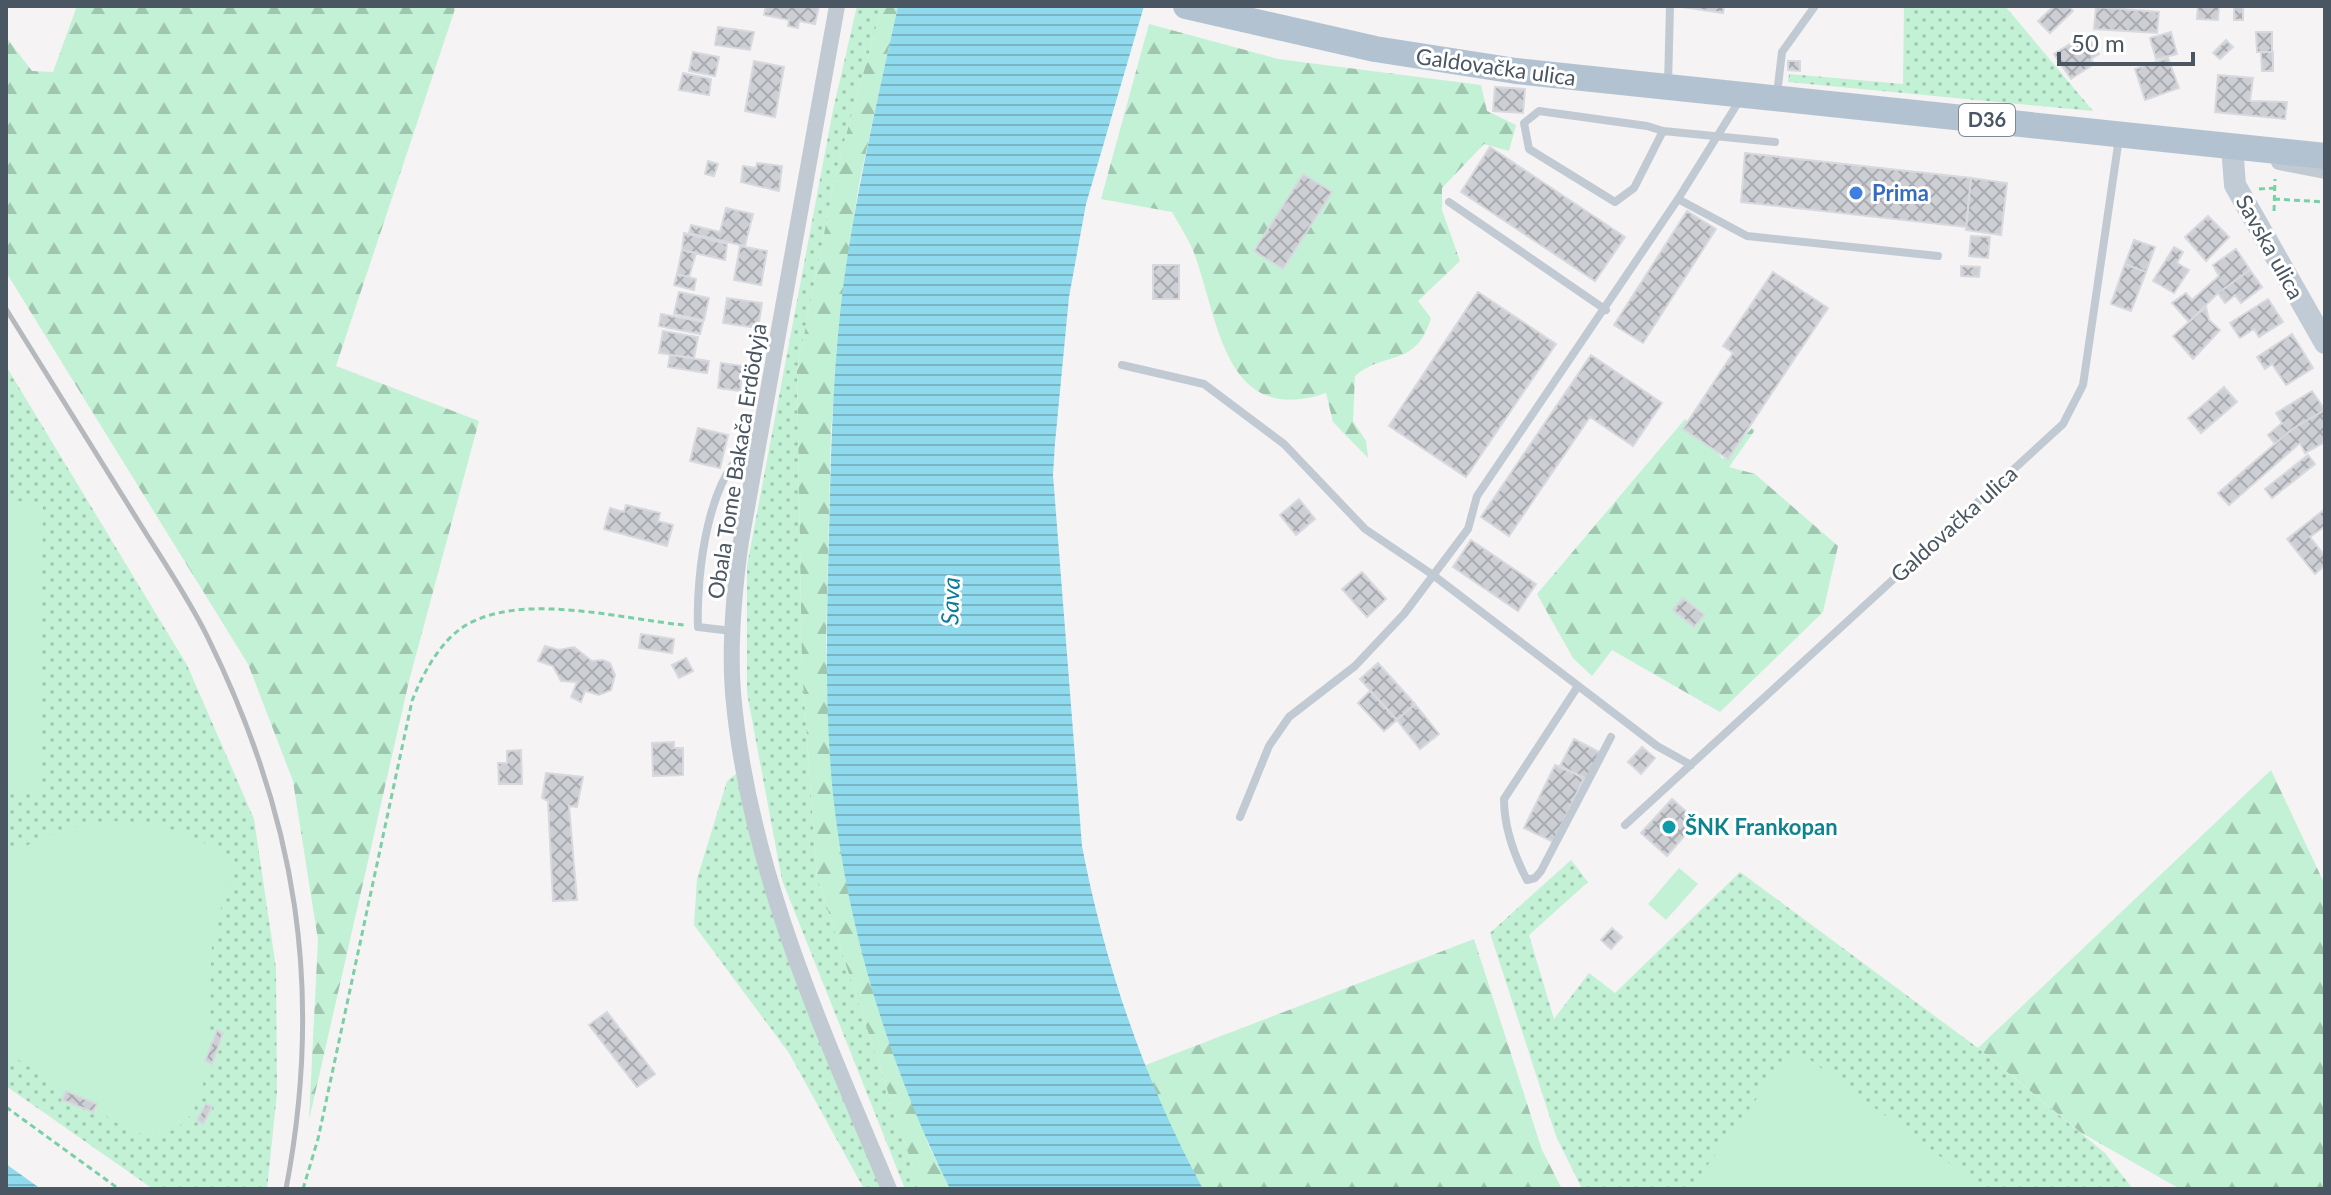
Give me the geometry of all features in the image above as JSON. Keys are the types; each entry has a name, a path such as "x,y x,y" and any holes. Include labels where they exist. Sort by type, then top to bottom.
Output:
{"main road":[{"name":"Galdovačka ulica","path":"1186,6 1303,34 1458,63 1668,88 2325,156"},
{"name":"Savska ulica","path":"2242,147 2235,185 2325,343"}],"street":[{"name":"Obala Tome Bakača Erdödyja","path":"837,6 739,556 733,631 736,720 771,885 795,958 889,1189"},
{"path":"2242,147 2281,162 2325,171"}],"lane":[{"path":"1668,88 1670,6"},
{"path":"1777,99 1782,52 1815,6"},
{"path":"1240,817 1269,746 1289,717 1355,666 1404,614 1468,529 1477,496 1606,310 1743,96"},
{"path":"1663,131 1634,188 1615,202 1529,149 1524,123 1539,111 1663,131 1775,142"},
{"name":"Galdovačka ulica","path":"1625,825 2063,424 2083,385 2120,133"},
{"path":"1678,199 1747,236 1938,256"},
{"path":"1449,202 1606,310"},
{"path":"1122,365 1204,384 1284,444 1365,529 1433,575 1657,746 1691,765"},
{"path":"733,631 698,627 696,586 708,525 724,484 745,449 758,443"},
{"path":"1578,686 1504,799 1504,815 1516,859 1527,880 1535,878 1541,871 1611,737"}],"path":[{"path":"2274,212 2275,171"},
{"path":"2274,199 2325,202"},
{"path":"303,1189 318,1139 409,714 420,681 432,661 456,632 470,622 526,610 566,610 698,627"},
{"path":"6,1107 119,1189"}],"green space":[{"path":"77,6 456,6 336,366 479,421 409,681 309,1120 318,940 293,781 248,664 6,272 6,37 32,71 53,72"},
{"path":"857,6 882,6 837,168 797,371 802,669 817,877 920,1189 905,1189 782,880 747,693 747,566 833,110"},
{"path":"882,6 898,6 859,184 844,282 831,431 826,644 830,760 838,828 928,1144 950,1189 920,1189 817,877 802,669 797,371 837,168"},
{"path":"1904,6 2005,6 2093,111 1788,82 1789,74 1903,84"},
{"path":"1149,24 1278,59 1481,85 1487,111 1516,125 1509,151 1484,144 1442,188 1442,210 1460,261 1418,301 1431,318 1425,334 1409,351 1355,376 1353,421 1366,441 1368,458 1333,422 1326,393 1292,400 1265,395 1246,381 1231,360 1219,334 1193,250 1172,212 1101,199"},
{"path":"6,366 187,665 254,819 276,968 277,1093 267,1189 153,1189 6,1086"},
{"path":"1685,419 1723,459 1752,428 1755,430 1729,467 1755,474 1838,546 1823,612 1720,712 1612,650 1592,676 1573,658 1537,594"},
{"path":"6,501 43,502 38,792 6,792"},
{"path":"742,769 769,894 886,1189 864,1189 789,1053 694,925 697,879 727,781"},
{"path":"2271,770 2325,885 2325,1189 2180,1189 2080,1132 1978,1048"},
{"path":"108,821 144,823 176,831 207,844 238,864 219,914 212,946 209,1047 199,1099 188,1118 173,1130 163,1133 131,1132 6,1052 6,857 55,833"},
{"path":"1571,860 1588,882 1529,935 1554,1019 1589,973 1615,993 1740,872 1978,1048 2105,1153 2133,1189 1582,1189 1556,1136 1490,933"},
{"path":"1679,868 1698,884 1666,920 1648,904"},
{"path":"1474,939 1542,1150 1562,1189 1203,1189 1166,1121 1143,1066"},
{"path":"1794,1048 1984,1189 1690,1189"}],"water":[{"name":"Sava","path":"898,6 1144,6 1086,204 1069,297 1053,475 1082,846 1091,891 1115,979 1145,1065 1203,1189 950,1189 905,1087 869,980 844,870 830,759 827,618 831,470 837,343 849,246"},
{"path":"6,1164 41,1189 6,1189"}],"building":[{"path":"766,6 819,6 815,24 799,21 798,28 788,26 789,20 764,15"},
{"path":"1676,6 1724,6 1723,13"},
{"path":"2054,6 2069,6 2073,11 2050,33 2038,21"},
{"path":"2198,6 2219,6 2218,20 2197,19"},
{"path":"2234,6 2243,6 2243,20 2234,20"},
{"path":"2096,7 2159,12 2157,33 2094,29"},
{"path":"718,27 754,32 750,50 715,45"},
{"path":"2171,32 2177,54 2156,59 2150,38"},
{"path":"2256,32 2272,32 2272,52 2257,52"},
{"path":"2078,39 2081,44 2089,39 2099,54 2091,59 2094,64 2071,79 2054,54"},
{"path":"2226,40 2233,47 2220,59 2213,53"},
{"path":"693,52 719,57 715,76 689,71"},
{"path":"2261,52 2273,52 2273,71 2262,71"},
{"path":"2168,58 2179,88 2145,100 2135,69"},
{"path":"754,61 784,67 775,117 745,111"},
{"path":"1788,61 1800,61 1800,71 1788,70"},
{"path":"683,73 711,79 709,95 679,90"},
{"path":"2218,75 2253,78 2250,101 2287,102 2285,119 2215,112"},
{"path":"1495,87 1525,89 1523,113 1493,111"},
{"path":"1490,147 1625,237 1595,281 1461,192"},
{"name":"Prima","path":"1745,153 1971,178 1966,227 1741,202"},
{"path":"708,161 718,164 714,176 705,174"},
{"path":"757,163 782,166 779,191 741,182 743,166 756,168"},
{"path":"1303,174 1332,192 1283,269 1254,251"},
{"path":"1971,178 2007,183 2001,235 1966,230"},
{"path":"726,208 753,214 745,246 689,233 691,225 720,232"},
{"path":"1687,211 1716,229 1643,343 1614,325"},
{"path":"2208,216 2229,237 2206,261 2185,237"},
{"path":"684,233 727,244 725,260 682,250"},
{"path":"1971,236 1990,237 1988,258 1969,256"},
{"path":"2134,240 2155,247 2146,272 2125,264"},
{"path":"740,246 767,251 761,285 734,280"},
{"path":"2174,247 2183,252 2177,263 2189,270 2174,293 2153,281"},
{"path":"2236,249 2250,270 2218,293 2189,322 2172,303 2186,293 2192,300 2219,276 2213,265"},
{"path":"682,250 696,253 689,277 677,274"},
{"path":"2125,264 2146,272 2131,311 2111,304"},
{"path":"1153,265 1179,265 1179,299 1153,299"},
{"path":"1961,266 1980,267 1979,277 1961,276"},
{"path":"2250,270 2262,287 2241,303 2235,295 2225,303 2218,293"},
{"path":"1773,272 1828,308 1728,459 1683,429 1733,353 1723,346"},
{"path":"677,274 696,279 694,290 674,285"},
{"path":"679,292 709,298 704,320 674,314"},
{"path":"1478,292 1556,344 1466,477 1389,426"},
{"path":"727,298 762,303 758,328 723,323"},
{"path":"2268,299 2283,322 2259,337 2254,329 2240,338 2230,323"},
{"path":"2206,307 2209,320 2220,330 2193,359 2173,336"},
{"path":"661,314 703,322 700,334 659,326"},
{"path":"663,331 698,337 694,358 659,353"},
{"path":"2292,334 2313,368 2286,385 2272,364 2265,369 2257,357"},
{"path":"670,355 709,361 707,373 668,367"},
{"path":"1591,355 1662,403 1633,446 1590,417 1509,536 1481,517"},
{"path":"721,363 743,366 740,391 718,388"},
{"path":"2224,387 2237,402 2201,433 2188,418"},
{"path":"2312,391 2325,410 2292,429 2275,444 2268,435 2282,423 2276,413"},
{"path":"2325,410 2325,442 2305,453 2300,443 2229,505 2218,493 2292,429"},
{"path":"698,428 728,435 720,468 690,461"},
{"path":"2308,455 2315,464 2272,498 2265,489"},
{"path":"1299,499 1315,519 1296,535 1280,515"},
{"path":"626,505 660,513 658,521 673,525 667,546 604,529 610,508 624,512"},
{"path":"2325,509 2325,526 2310,537 2325,556 2325,565 2315,574 2287,539"},
{"path":"1471,540 1536,584 1518,611 1453,567"},
{"path":"1362,572 1386,599 1367,617 1342,589"},
{"path":"1683,598 1704,615 1694,627 1673,610"},
{"path":"641,634 674,639 672,653 639,648"},
{"path":"545,646 559,650 574,647 592,661 610,663 615,675 611,690 599,695 585,691 581,702 571,697 577,682 561,681 553,666 538,661"},
{"path":"686,658 693,671 679,678 672,665"},
{"path":"1378,663 1415,704 1397,720 1360,679"},
{"path":"1370,691 1397,720 1384,731 1358,703"},
{"path":"1415,704 1439,734 1420,749 1397,720"},
{"path":"1574,739 1599,752 1589,780 1560,766"},
{"path":"674,742 674,748 683,748 683,775 653,776 652,743"},
{"path":"1642,747 1655,758 1641,774 1628,762"},
{"path":"521,750 522,784 499,784 498,763 507,763 507,751"},
{"path":"1555,765 1584,778 1553,842 1524,828"},
{"path":"546,773 583,777 577,807 569,806 577,900 553,901 548,801 542,798"},
{"name":"ŠNK Frankopan","path":"1672,799 1697,821 1667,856 1641,833"},
{"path":"1612,928 1622,937 1611,949 1601,940"},
{"path":"607,1012 655,1074 637,1087 589,1025"},
{"path":"217,1030 223,1033 212,1064 205,1061"},
{"path":"66,1091 97,1104 93,1112 62,1100"},
{"path":"206,1104 212,1107 203,1124 197,1120"}],"railway":[{"path":"6,309 192,608 238,705 263,772 282,839 295,907 301,975 302,1044 297,1116 286,1189"}],"place":[{"name":"Prima","path":"1856,193"},
{"name":"ŠNK Frankopan","path":"1669,827"}]}
